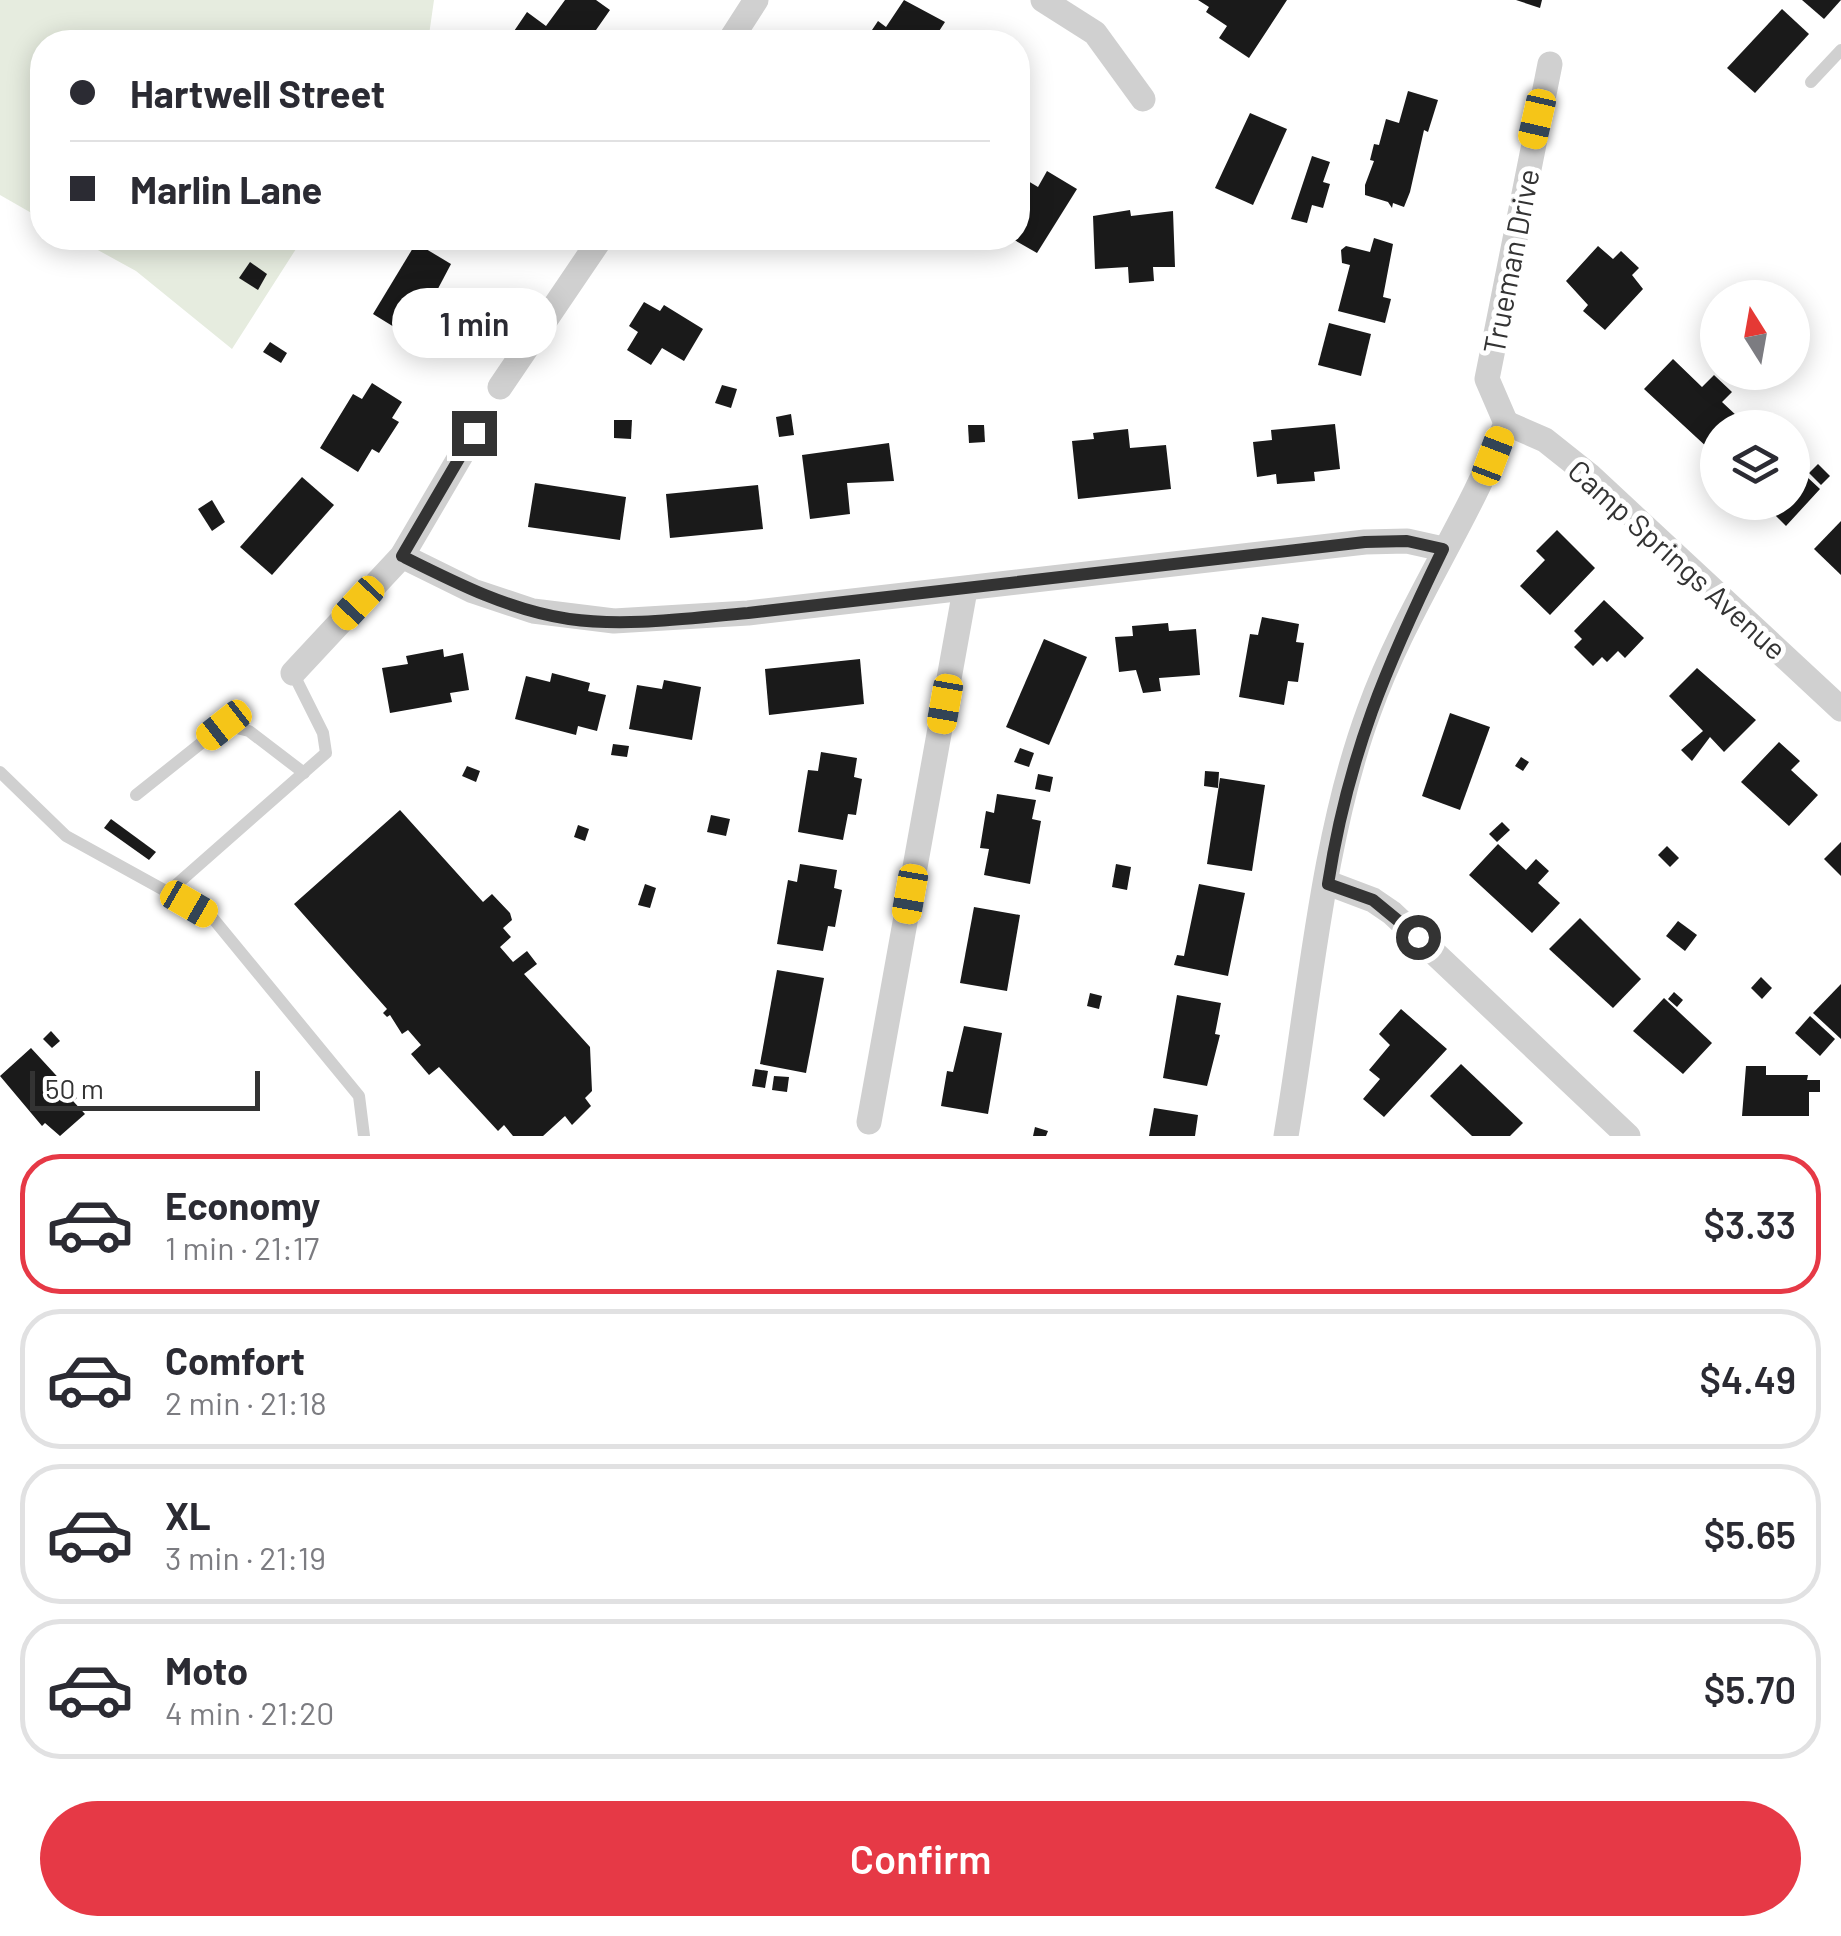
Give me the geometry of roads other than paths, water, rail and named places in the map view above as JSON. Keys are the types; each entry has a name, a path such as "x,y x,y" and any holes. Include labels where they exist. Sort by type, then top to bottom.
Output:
{"street":[{"path":"737,30 756,0"},
{"path":"1042,0 1095,34 1144,99"},
{"name":"Trueman Drive","path":"1506,422 1488,379 1550,64"},
{"path":"500,387 593,250"},
{"path":"1286,1136 1338,815 1369,710 1443,549 1480,490 1506,422"},
{"name":"Camp Springs Avenue","path":"1506,422 1545,440 1590,474 1841,710"},
{"path":"293,674 402,556 474,433"},
{"path":"402,556 473,591 571,619 670,620 966,590 1348,543 1407,541 1443,549"},
{"path":"869,1122 966,590"},
{"path":"1328,884 1373,900 1392,913 1628,1136"}],"lane":[{"path":"1811,82 1841,50"},
{"path":"168,892 326,754 323,733 293,674"},
{"path":"136,795 224,725 249,731 304,773"},
{"path":"0,772 66,836 211,916 359,1096 364,1136"}]}
